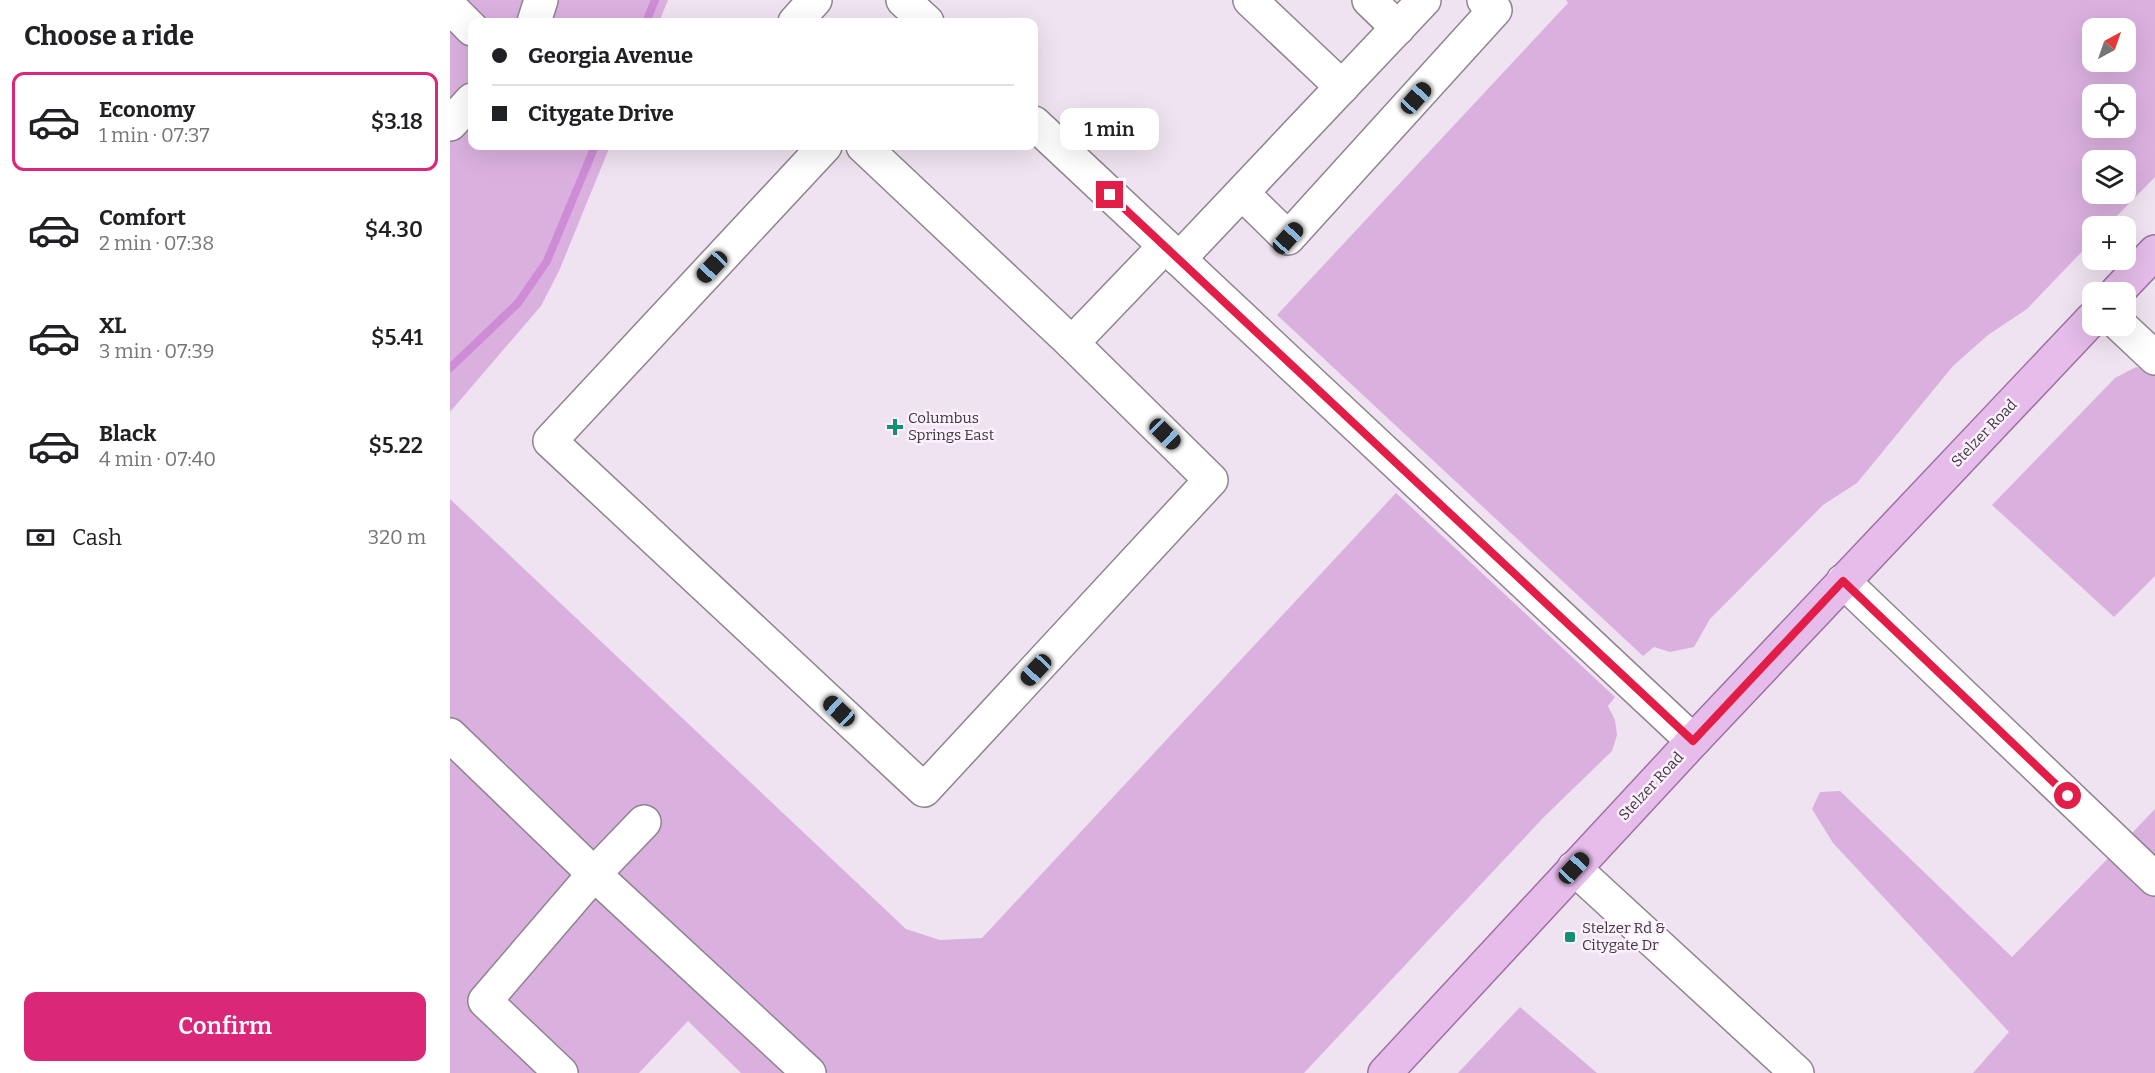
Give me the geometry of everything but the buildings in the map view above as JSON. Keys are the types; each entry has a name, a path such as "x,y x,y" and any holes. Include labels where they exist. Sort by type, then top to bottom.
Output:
{"main road":[{"path":"2126,282 2155,252"},
{"name":"Stelzer Road","path":"1385,1073 1693,741 2082,330"}],"street":[{"path":"535,18 541,0"},
{"path":"799,18 815,0"},
{"path":"903,0 923,18"},
{"path":"1250,0 1342,87"},
{"path":"1369,0 1398,28"},
{"path":"1072,343 1242,193 1424,0"},
{"path":"1242,193 1288,238 1495,10 1484,0"},
{"path":"450,7 468,25"},
{"path":"450,124 468,104"},
{"path":"1038,127 1693,741"},
{"path":"821,150 550,441 924,790 1211,480 1072,343 867,150"},
{"path":"2132,336 2155,358"},
{"path":"1843,581 2155,879"},
{"path":"450,735 594,874 809,1073"},
{"path":"561,1073 485,1001 594,874 644,822"},
{"path":"1574,868 1797,1073"}],"shaded area":[{"path":"450,0 668,0 661,18 468,18 468,150 608,150 559,271 541,306 450,412"},
{"path":"1566,0 2155,0 2155,177 2136,196 2136,150 2082,150 2082,204 2129,204 2117,216 2082,216 2082,251 2027,309 1988,335 1953,366 1857,483 1823,505 1710,619 1694,647 1670,652 1654,647 1643,656 1277,315 1568,3"},
{"path":"2136,367 2155,372 2155,576 2114,617 1992,505 2115,378"},
{"path":"1396,493 1615,697 1608,706 1615,720 1617,735 1612,751 1543,818 1304,1073 741,1073 688,1021 639,1073 450,1073 450,499 906,929 940,940 982,938"},
{"path":"1840,791 2012,957 2118,848 2155,883 2155,1073 1973,1073 2009,1032 1833,843 1812,809 1820,792"},
{"path":"2155,809 2155,855 2132,833"},
{"path":"1520,1007 1597,1073 1458,1073"}],"waterway":[{"path":"648,18 655,0"},
{"path":"450,368 518,303 547,261 593,150"}],"place":[{"name":"Columbus Springs East","path":"895,427"},
{"name":"Stelzer Rd & Citygate Dr","path":"1570,937"}],"route":[{"path":"1110,195 1693,741 1843,581 2068,796"}]}
